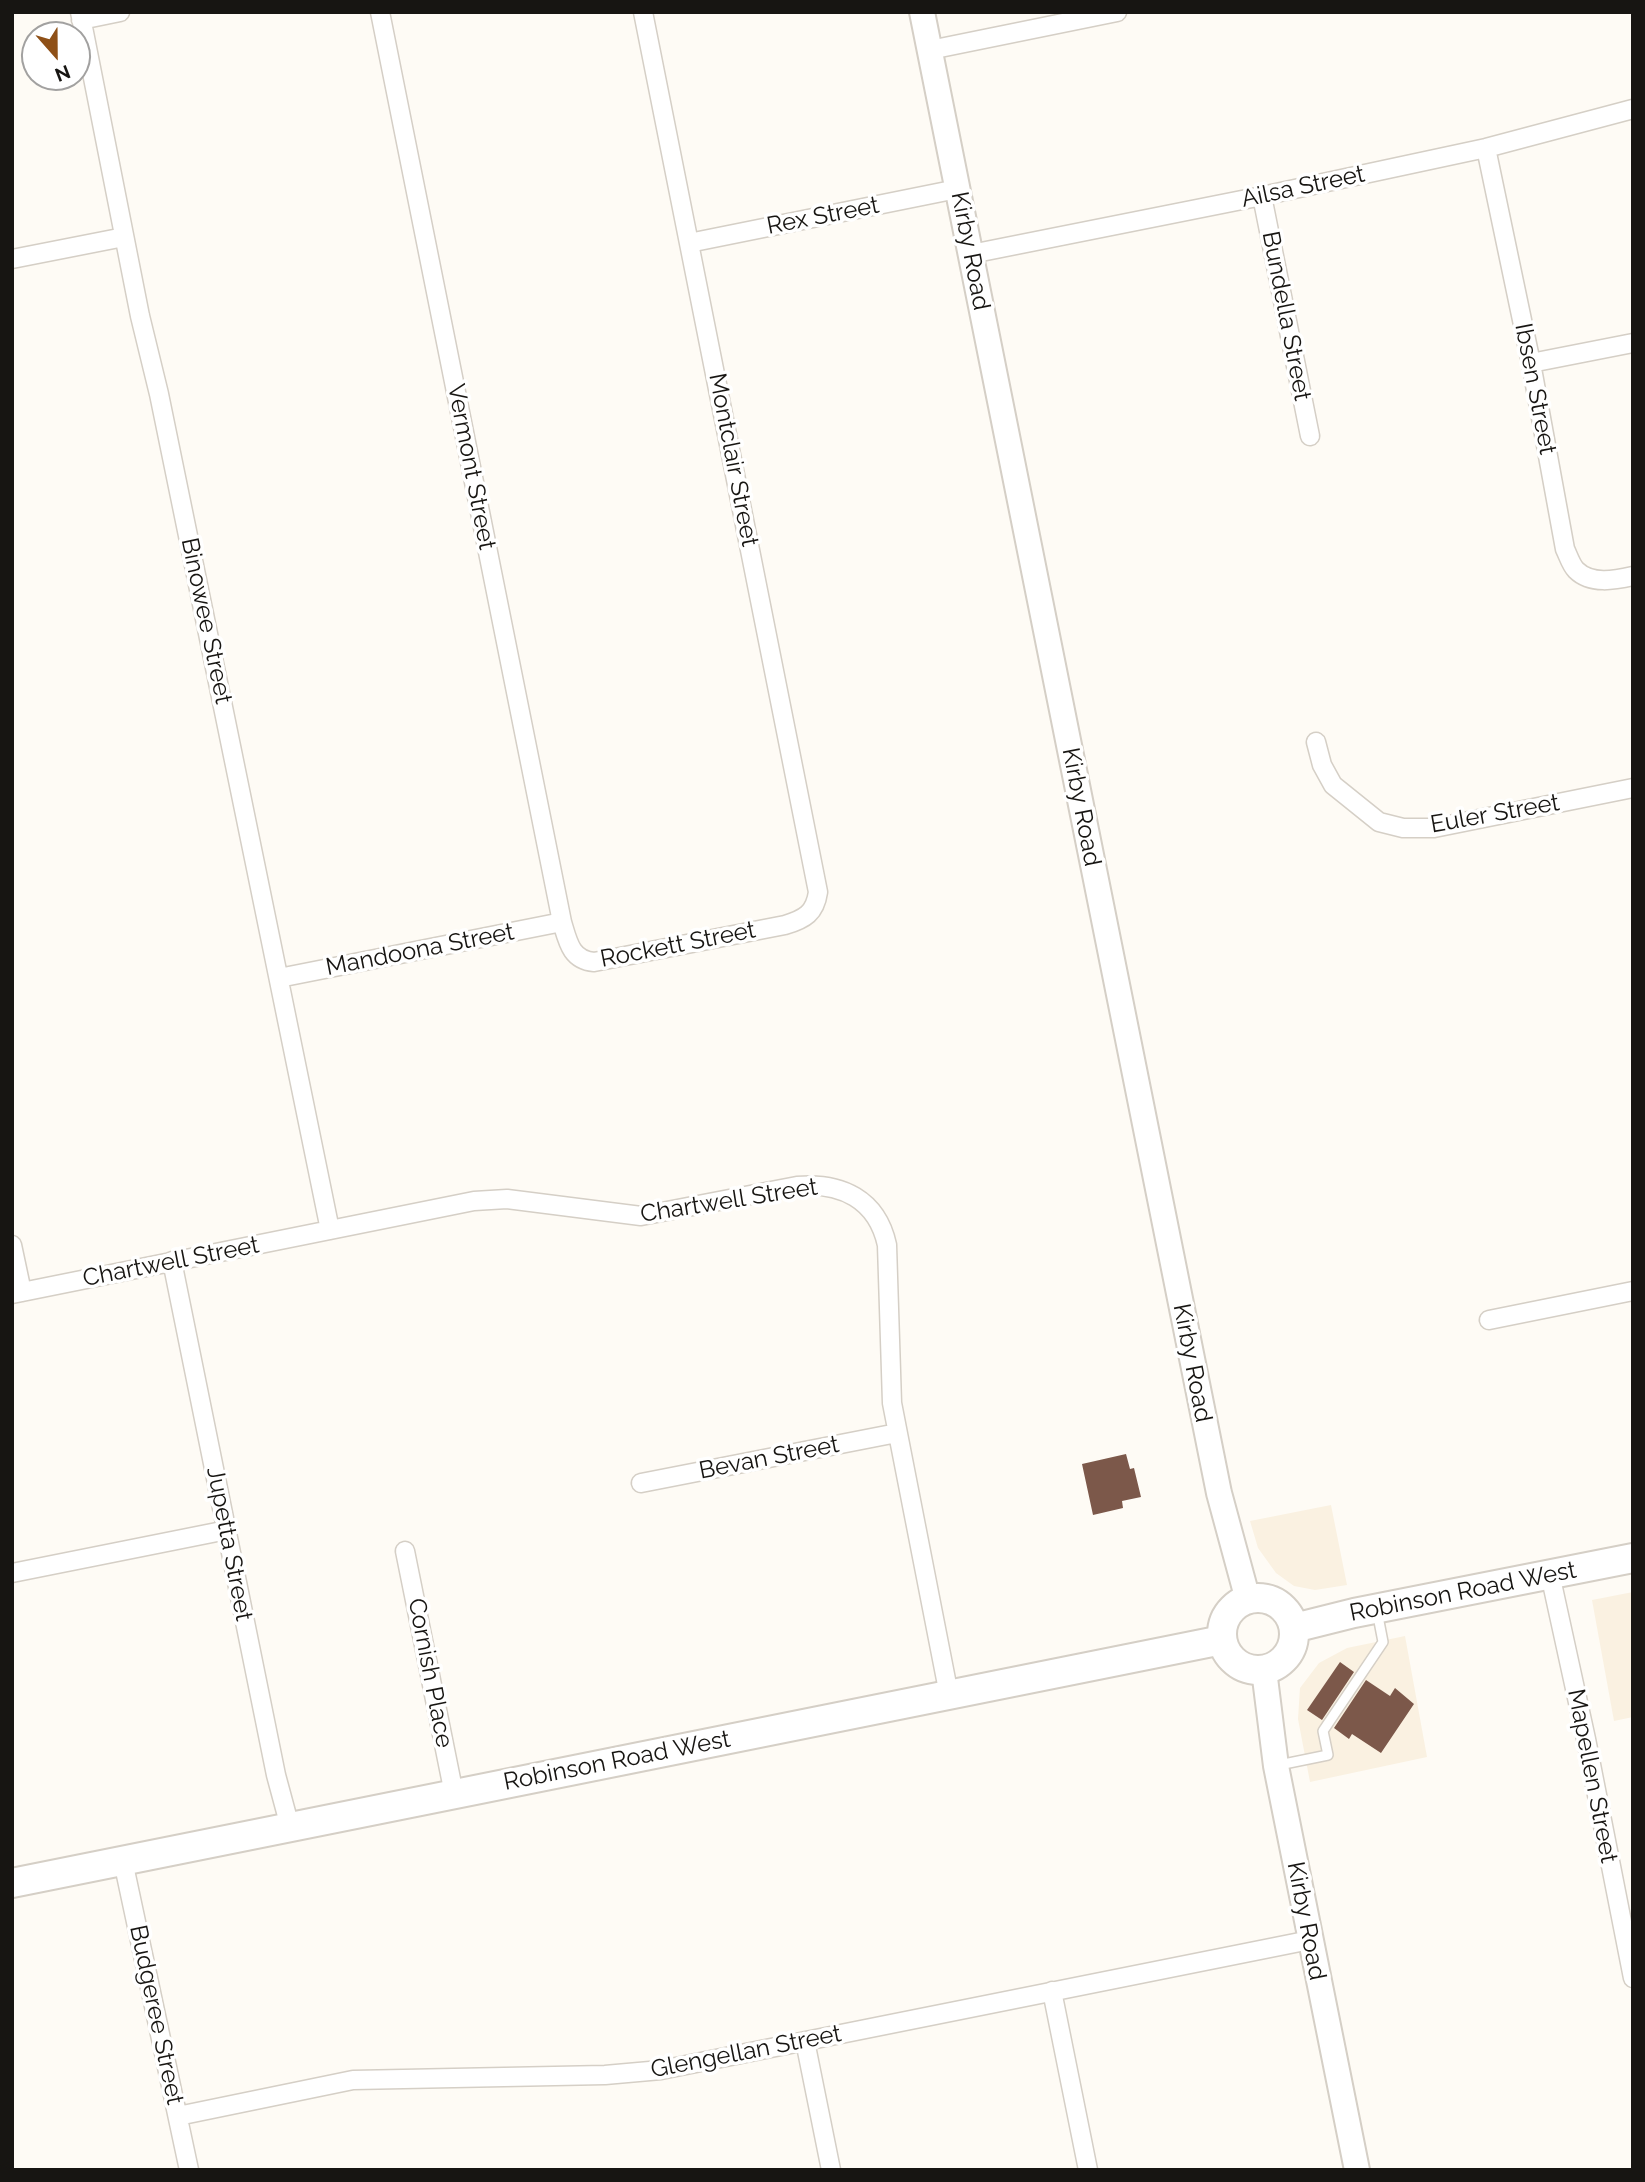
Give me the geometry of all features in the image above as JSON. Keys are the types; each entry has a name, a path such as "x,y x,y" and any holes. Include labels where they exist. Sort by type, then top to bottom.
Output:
{"main road":[{"name":"Robinson Road West","path":"1294,1628 1633,1558"},
{"path":"1260,1598 1282,1607 1290,1616 1294,1628 1294,1642 1288,1656 1277,1665 1264,1670 1251,1670 1239,1665 1230,1657 1222,1640 1226,1618 1235,1606 1248,1600 1260,1598"},
{"name":"Robinson Road West","path":"12,1883 1222,1640"}],"street":[{"path":"80,16 120,12"},
{"name":"Vermont Street","path":"380,12 562,922"},
{"name":"Montclair Street","path":"643,12 818,882 814,908"},
{"name":"Kirby Road","path":"922,12 1219,1493 1248,1600"},
{"path":"930,50 1117,12"},
{"name":"Binowee Street","path":"80,16 330,1230"},
{"name":"Ailsa Street","path":"971,254 1486,148 1633,110"},
{"name":"Ibsen Street","path":"1486,148 1531,363 1565,549 1576,570 1594,580 1615,580 1633,576"},
{"name":"Rex Street","path":"689,243 957,188"},
{"name":"Bundella Street","path":"1262,196 1310,436"},
{"path":"12,259 124,237"},
{"path":"1531,363 1633,343"},
{"name":"Euler Street","path":"1316,741 1322,765 1333,785 1379,821 1404,828 1434,828 1633,788"},
{"name":"Rockett Street","path":"562,922 574,955 594,962 785,925 801,920 814,908"},
{"name":"Mandoona Street","path":"279,978 562,922"},
{"name":"Chartwell Street","path":"17,1293 491,1199 640,1216 797,1186 822,1185 843,1190 862,1202 872,1213 880,1224 887,1245 892,1403 949,1695"},
{"path":"12,1245 17,1293"},
{"name":"Jupetta Street","path":"172,1261 276,1775 290,1827"},
{"path":"1489,1320 1633,1291"},
{"name":"Bevan Street","path":"641,1483 897,1433"},
{"path":"12,1573 227,1530"},
{"name":"Cornish Place","path":"405,1551 454,1794"},
{"name":"Mapellen Street","path":"1550,1574 1625,1903 1633,1978"},
{"name":"Kirby Road","path":"1264,1670 1276,1766 1357,2170"},
{"name":"Budgeree Street","path":"123,1861 189,2170"},
{"name":"Glengellan Street","path":"178,2116 352,2080 635,2074 1310,1940"},
{"path":"1052,1991 1088,2170"},
{"path":"805,2041 831,2170"}],"lane":[{"path":"1276,1766 1328,1755 1323,1731 1383,1642 1376,1609"}],"shaded area":[{"path":"1331,1505 1347,1585 1315,1590 1294,1586 1276,1573 1258,1548 1250,1521"},
{"path":"1633,1592 1633,1717 1614,1721 1592,1600"},
{"path":"1405,1636 1427,1757 1310,1782 1298,1719 1300,1688 1319,1663 1347,1648"}],"building":[{"path":"1126,1454 1130,1469 1134,1468 1141,1497 1122,1501 1123,1508 1093,1515 1082,1464"},
{"path":"1340,1662 1354,1672 1322,1720 1307,1710"},
{"path":"1366,1680 1390,1696 1395,1688 1414,1704 1381,1753 1352,1734 1349,1739 1334,1728"}]}
